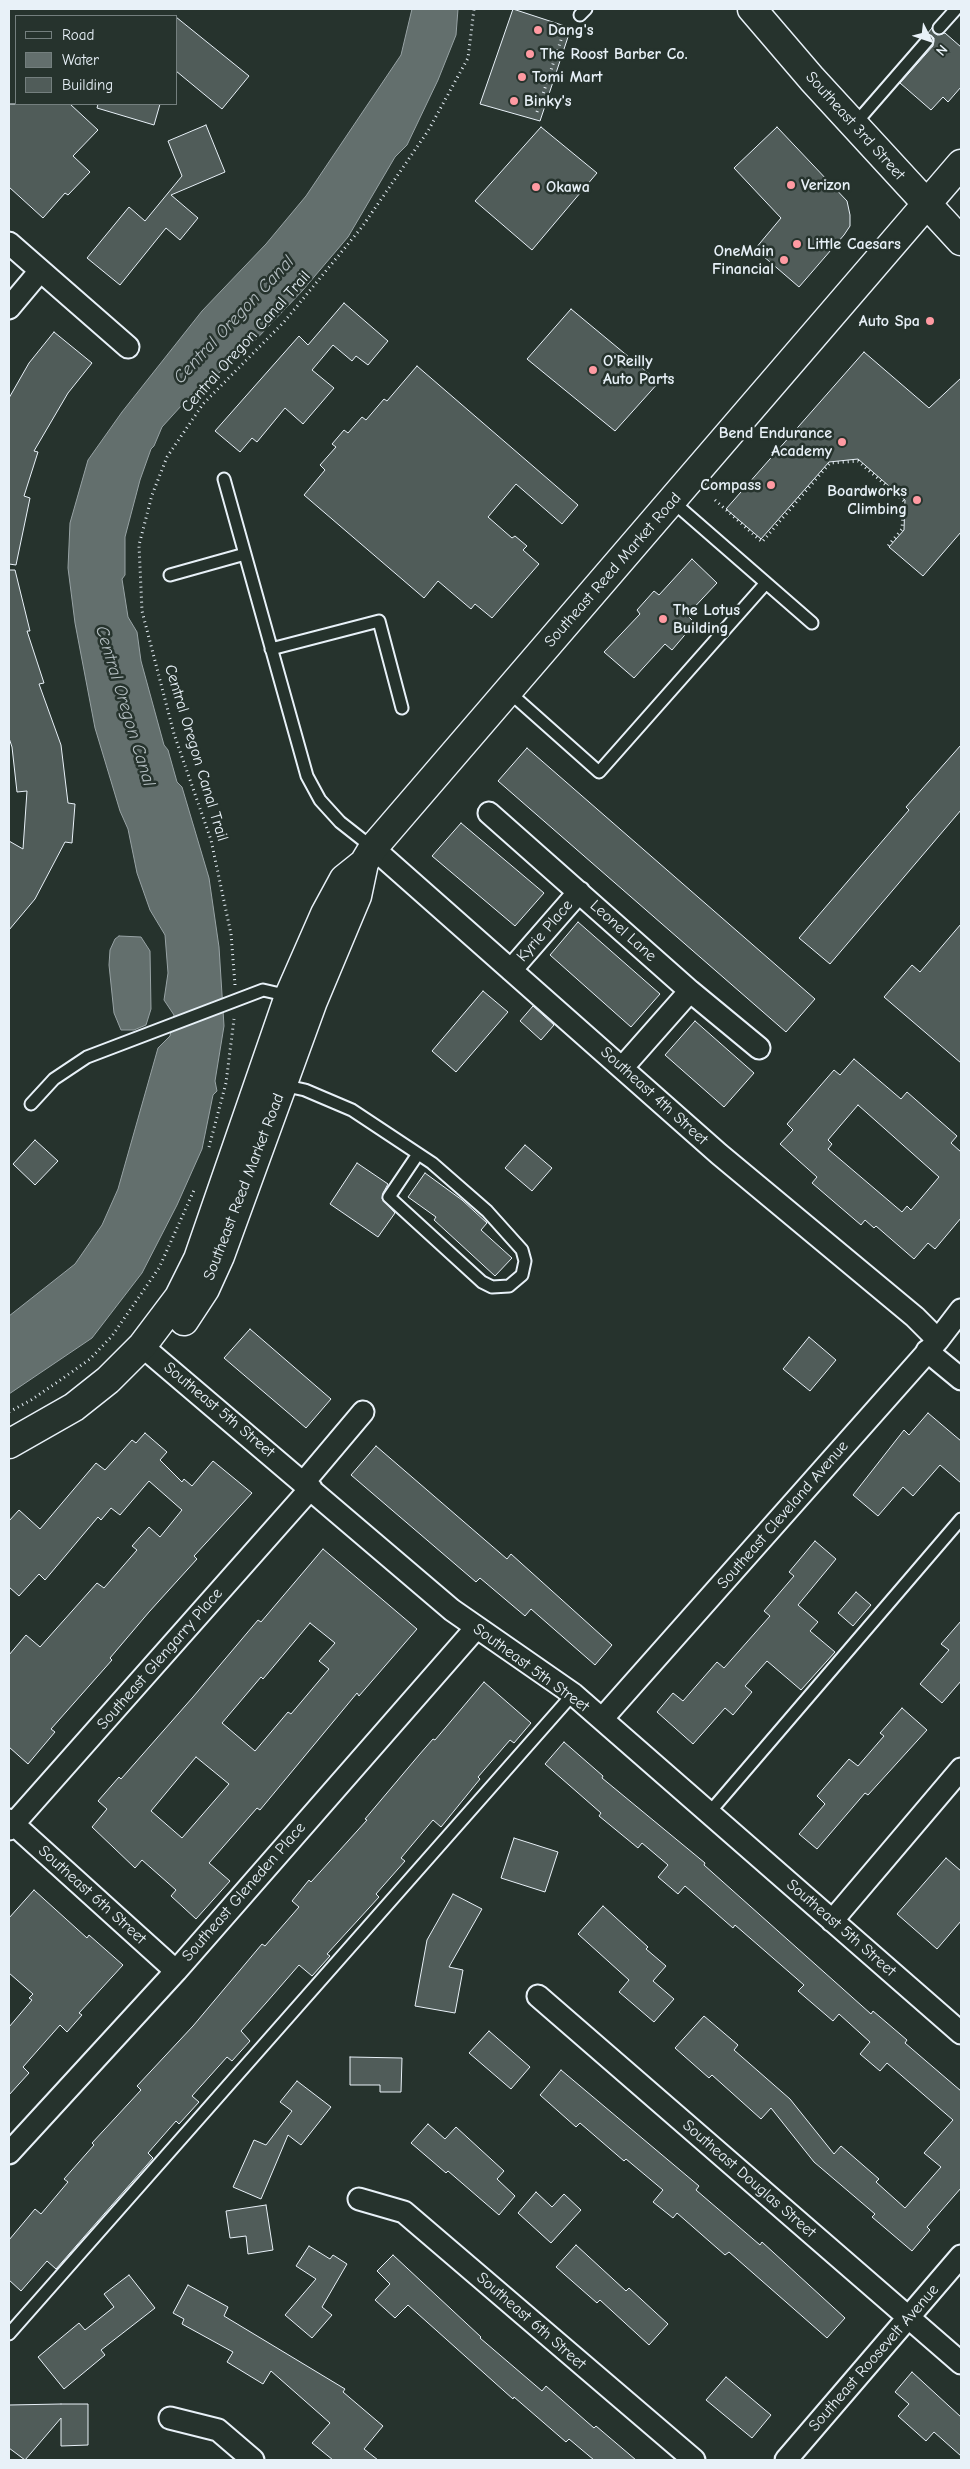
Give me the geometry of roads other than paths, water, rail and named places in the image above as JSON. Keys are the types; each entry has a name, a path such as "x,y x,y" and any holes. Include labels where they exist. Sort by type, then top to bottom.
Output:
{"main road":[{"name":"Southeast 3rd Street","path":"752,9 854,126 961,241"},
{"name":"Southeast Reed Market Road","path":"9,1444 74,1407 108,1380 149,1352 186,1319 213,1272 282,1086 301,999 325,914 344,879 369,855 961,164"},
{"name":"Southeast Reed Market Road","path":"9,1463 85,1421 124,1390 149,1352 198,1259 301,999"}],"street":[{"path":"9,243 128,347"},
{"path":"9,308 40,271"},
{"name":"Leonel Lane","path":"489,813 690,991 759,1048"},
{"name":"Southeast 4th Street","path":"369,855 511,970 719,1154 915,1317 932,1346 961,1379"},
{"name":"Kyrie Place","path":"511,970 579,892"},
{"path":"622,1068 690,991"},
{"name":"Southeast Cleveland Avenue","path":"602,1719 932,1346 961,1310"},
{"name":"Southeast 5th Street","path":"149,1352 476,1628 524,1658 573,1694 961,2033"},
{"name":"Southeast Glengarry Place","path":"10,1825 307,1485 363,1412"},
{"name":"Southeast Gleneden Place","path":"9,2153 176,1971 476,1628"},
{"path":"832,1921 961,1769"},
{"name":"Southeast 6th Street","path":"10,1825 176,1971"},
{"name":"Southeast Douglas Street","path":"538,1996 961,2363"},
{"name":"Southeast 6th Street","path":"360,2199 404,2212 694,2460"},
{"name":"Southeast Roosevelt Avenue","path":"786,2460 961,2256"},
{"path":"170,2418 218,2430 253,2460"}],"lane":[{"path":"939,28 956,9"},
{"path":"854,126 927,41"},
{"path":"224,479 307,776 320,800 369,855"},
{"path":"672,501 812,623"},
{"path":"170,575 245,554"},
{"path":"509,692 599,772 766,582"},
{"path":"271,649 379,621 402,708"},
{"path":"31,1104 54,1078 87,1058 162,1028 262,990 301,999"},
{"path":"282,1086 305,1090 352,1110 432,1163 487,1211 522,1250 525,1261 522,1274 509,1286 492,1287 482,1282 390,1197 418,1154"},
{"path":"709,1813 961,1519"},
{"path":"9,2334 573,1694"}],"water":[{"name":"Central Oregon Canal","path":"412,9 458,9 456,35 438,80 407,145 395,157 348,237 303,290 248,348 192,394 162,427 151,449 140,480 125,537 125,575 122,579 128,617 137,632 141,661 164,745 168,750 177,782 182,787 209,878 219,947 224,1026 215,1081 217,1091 213,1095 202,1149 177,1205 142,1273 92,1338 9,1394 9,1316 75,1264 102,1225 118,1189 158,1048 170,1036 174,1015 164,1000 168,973 165,935 150,910 137,873 128,829 120,811 95,728 75,623 68,568 70,523 88,460 122,412 202,311 266,244 306,196 401,55"},
{"path":"119,936 141,937 150,951 151,1009 146,1025 134,1030 121,1030 114,1013 109,965 110,950 115,939"}],"place":[{"name":"Dang's","path":"538,30"},
{"name":"The Roost Barber Co.","path":"530,54"},
{"name":"Tomi Mart","path":"522,77"},
{"name":"Binky's","path":"514,101"},
{"name":"Verizon","path":"791,185"},
{"name":"Okawa","path":"536,187"},
{"name":"Little Caesars","path":"797,244"},
{"name":"OneMain Financial","path":"784,260"},
{"name":"Auto Spa","path":"930,321"},
{"name":"O'Reilly Auto Parts","path":"593,370"},
{"name":"Bend Endurance Academy","path":"842,442"},
{"name":"Compass","path":"771,485"},
{"name":"Boardworks Climbing","path":"917,500"},
{"name":"The Lotus Building","path":"663,619"}]}
